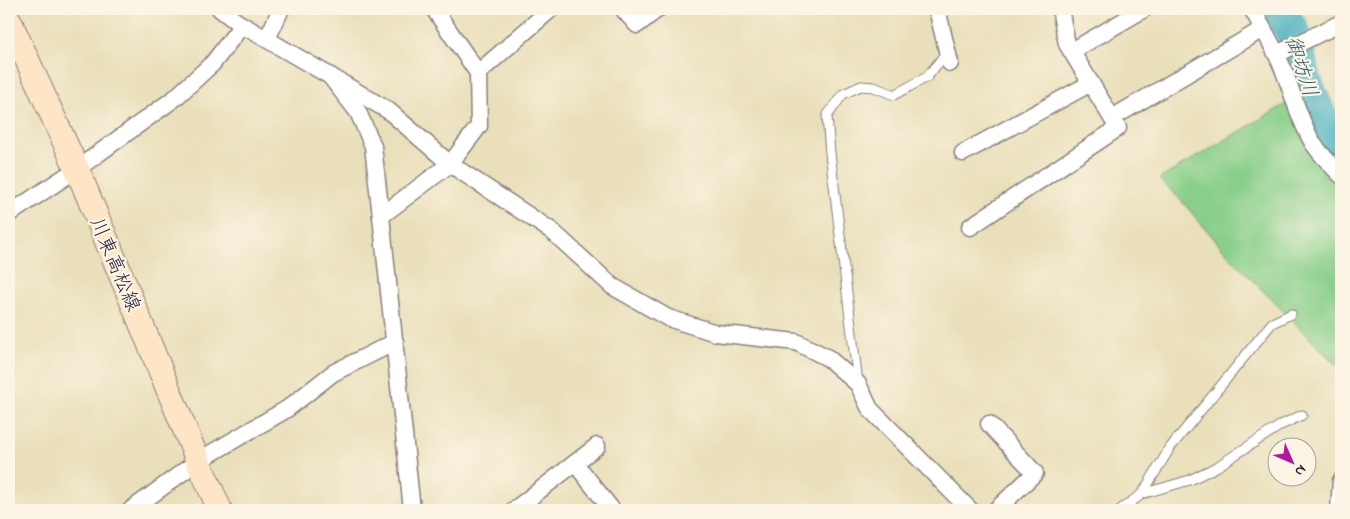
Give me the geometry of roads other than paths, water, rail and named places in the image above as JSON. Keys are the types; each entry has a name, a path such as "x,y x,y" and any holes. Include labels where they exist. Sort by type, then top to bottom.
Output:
{"main road":[{"name":"川東高松線","path":"9,20 77,169 220,510"}],"street":[{"path":"220,9 242,25 389,112 450,164 552,231 612,286 668,318 716,333 796,342 828,358 858,384 870,409 970,510"},
{"path":"267,40 281,9"},
{"path":"382,216 450,164 479,126 478,73 434,9"},
{"path":"478,73 551,9"},
{"path":"623,9 637,25 658,9"},
{"path":"937,9 949,58"},
{"path":"970,227 1118,128 1067,44 1060,9"},
{"path":"1072,52 1144,9"},
{"path":"1252,9 1277,54 1299,114 1313,142 1328,162 1341,175"},
{"path":"1336,9 1341,15"},
{"path":"1277,54 1341,23"},
{"path":"9,214 77,169 175,98 213,63 242,25"},
{"path":"1112,118 1263,29"},
{"path":"330,76 358,112 373,146 412,510"},
{"path":"963,153 1091,83"},
{"path":"131,510 198,460 287,409 334,373 395,342"},
{"path":"989,424 1035,473 996,510"},
{"path":"514,510 597,446"},
{"path":"575,463 612,510"},
{"path":"1340,510 1341,480"}],"lane":[{"path":"858,384 830,153 828,116 844,94 861,86 874,87 894,95 927,77 949,58"},
{"path":"1142,494 1170,448 1272,323 1291,314"},
{"path":"1120,510 1142,494 1190,480 1218,466 1281,425 1302,415"}],"waterway":[{"name":"御坊川","path":"1278,9 1293,32 1304,80 1320,116 1341,149"}]}
